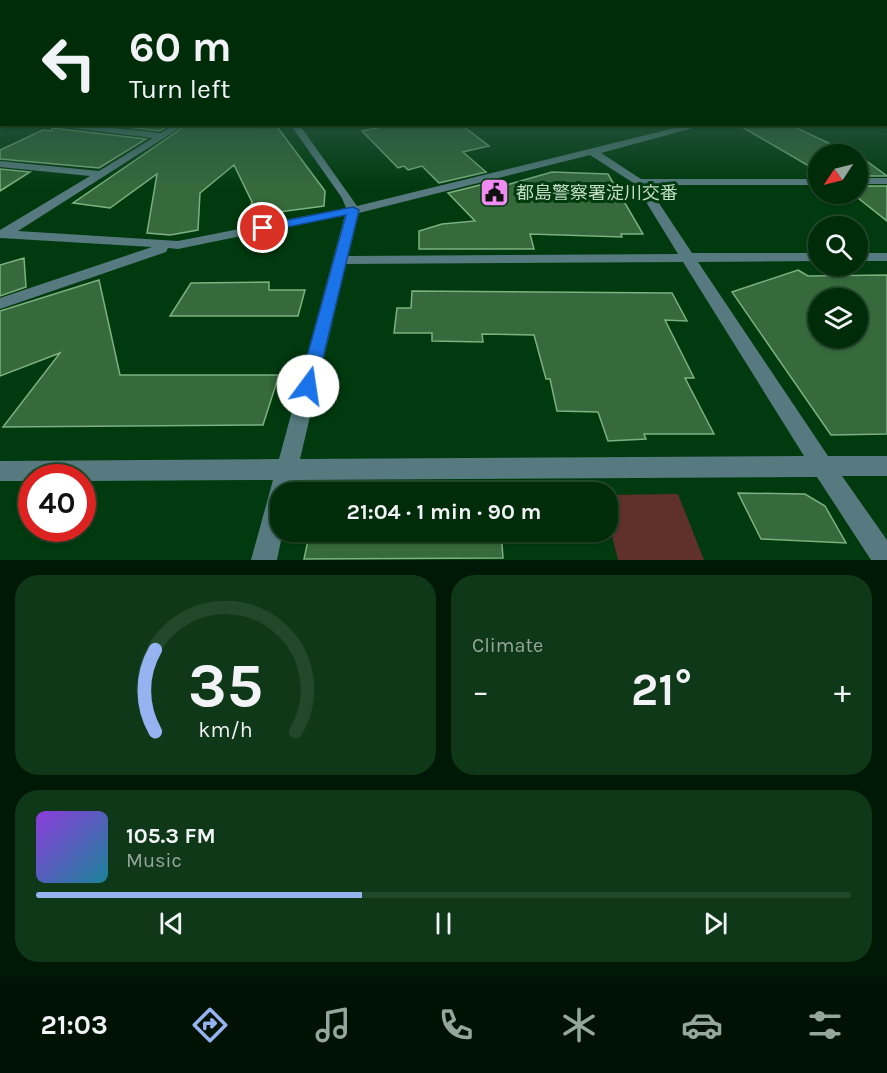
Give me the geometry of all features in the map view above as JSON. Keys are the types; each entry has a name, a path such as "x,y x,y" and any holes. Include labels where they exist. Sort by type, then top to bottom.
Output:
{"street":[{"path":"153,135 162,136"},
{"path":"283,482 353,210 348,198 302,135"},
{"path":"0,304 170,246 353,210 658,135"},
{"path":"1,234 162,136"},
{"path":"591,151 639,182 822,466 886,560"},
{"path":"0,164 100,174"},
{"path":"868,181 887,181"},
{"path":"639,182 808,182"},
{"path":"1,234 170,246"},
{"path":"340,260 808,257"},
{"path":"868,257 887,257"},
{"path":"0,471 887,466"},
{"path":"264,560 270,536"}],"shaded area":[{"path":"678,494 704,560 618,560 614,542 618,542 618,495"}],"building":[{"path":"32,135 113,135 146,139 99,168 0,159 0,150"},
{"path":"172,135 283,135 325,191 324,206 248,216 252,202 234,165 200,193 198,230 170,235 147,233 157,174 110,208 73,203"},
{"path":"366,135 475,135 489,146 463,152 486,172 439,183 422,166 408,170 404,166 398,168"},
{"path":"756,135 812,135 831,144 808,144 808,165"},
{"path":"868,162 887,176 868,176"},
{"path":"0,169 30,172 0,191"},
{"path":"552,172 608,174 643,234 621,234 622,237 530,234 534,249 419,249 419,231 442,224 475,221 448,193 496,181 503,186"},
{"path":"868,186 887,186 887,221 866,204 868,204"},
{"path":"24,258 26,287 0,296 0,265"},
{"path":"798,270 808,276 887,275 887,434 831,435 732,292"},
{"path":"99,280 120,375 279,375 263,425 3,427 60,353 0,376 0,311"},
{"path":"269,282 269,290 305,290 298,316 170,316 191,283"},
{"path":"412,291 672,293 687,321 665,320 694,378 685,378 714,434 644,434 646,439 608,441 598,412 557,411 550,379 546,379 534,335 482,334 483,342 432,341 432,333 394,333 397,308 411,308"},
{"path":"738,493 805,494 825,506 846,543 761,539"},
{"path":"308,542 502,542 503,558 304,559"}],"place":[{"name":"都島警察署淀川交番","path":"495,193"}],"route":[{"path":"263,228 353,210 308,386"}]}
